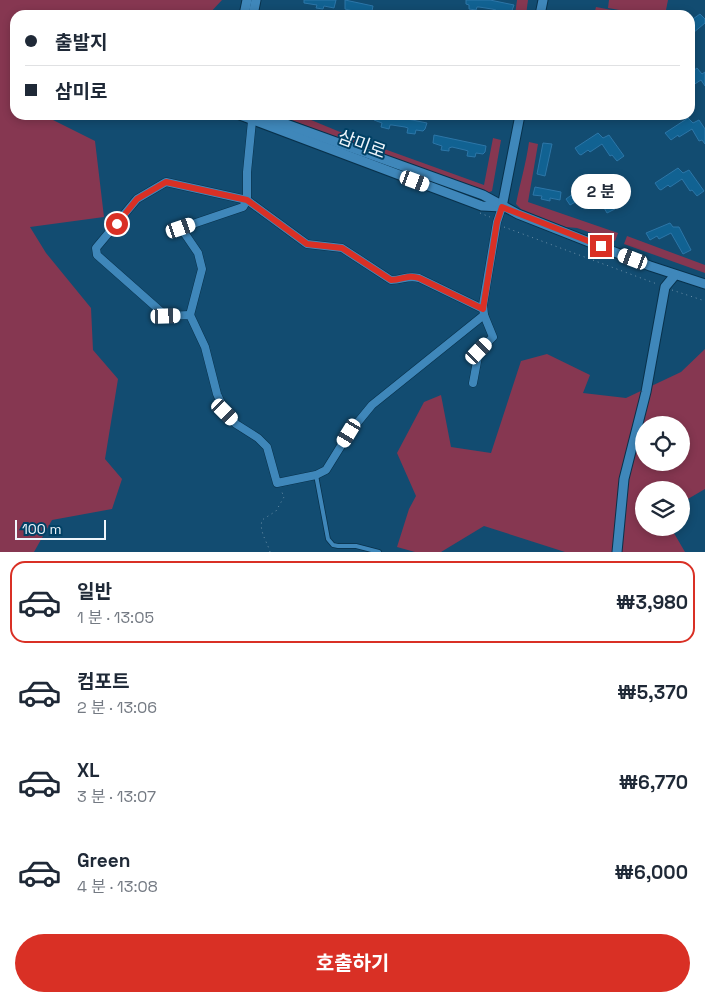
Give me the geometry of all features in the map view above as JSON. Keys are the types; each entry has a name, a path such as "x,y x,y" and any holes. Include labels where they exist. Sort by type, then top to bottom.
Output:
{"street":[{"name":"삼미로","path":"275,120 483,195 518,214 705,284"},
{"path":"473,383 479,351 493,337 484,312 497,222 502,207 519,120"},
{"path":"252,121 247,172 247,200 243,207 181,228 198,253 202,269 190,315 205,347 217,394 225,412 236,424 258,438 267,447 277,483 316,475 326,470 349,433 372,405 484,312"},
{"name":"삼미로","path":"252,121 482,206 502,207"},
{"path":"190,315 166,316 97,254 96,248 137,199 166,182 247,200 307,244 342,248 391,280 400,280 411,275 484,312"},
{"path":"617,552 624,479 646,392 665,287 675,274"}],"lane":[{"path":"316,475 328,538 333,545 356,546 378,552"}],"path":[{"path":"472,210 490,217 500,225 705,301"},
{"path":"270,552 261,532 261,526 262,520 276,511 284,497 277,483"}],"shaded area":[{"path":"0,0 222,0 213,10 10,10 10,120 53,120 95,141 104,217 30,227 46,253 91,308 93,350 118,379 105,459 122,479 112,509 52,520 34,552 0,552"},
{"path":"517,0 528,0 527,10 516,10"},
{"path":"609,0 668,0 666,10 619,10 608,8"},
{"path":"596,7 612,10 595,10"},
{"path":"291,120 311,120 357,139 355,144"},
{"path":"493,138 501,140 492,191 487,193 374,151 376,146 484,185"},
{"path":"529,142 538,144 528,202 618,233 615,241 577,228 566,227 521,209 516,204"},
{"path":"627,236 705,265 705,273 624,244"},
{"path":"705,349 705,489 690,498 690,481 635,481 635,536 676,536 685,552 565,552 484,526 441,552 415,552 397,547 409,509 416,496 397,453 424,402 441,395 451,447 491,453 521,361 547,354 590,375 583,393 626,398 681,372"}],"building":[{"path":"304,0 336,0 334,8 324,6 323,9 316,8 317,5 304,3"},
{"path":"345,0 373,6 372,10 345,9"},
{"path":"466,0 490,0 514,5 512,10 477,7 476,10 469,9 469,5 466,4"},
{"path":"700,14 705,19 705,23 695,31 695,18"},
{"path":"697,68 702,74 705,72 705,86 701,80 695,84 695,69"},
{"path":"374,120 412,120 427,123 423,131 416,130 415,134 407,133 408,128 405,127 390,125 389,129 381,127 382,123"},
{"path":"685,120 690,120 693,123 699,120 705,129 705,144 702,140 699,141 692,129 671,140 665,133"},
{"path":"598,133 603,138 609,135 624,156 617,161 612,155 610,156 602,144 590,152 588,150 581,155 579,154 575,148"},
{"path":"434,135 486,146 485,152 483,154 476,153 475,157 467,156 468,151 452,147 449,148 449,151 441,150 442,146 433,143"},
{"path":"543,143 552,144 545,176 537,174"},
{"path":"678,168 683,173 689,170 704,191 697,196 692,190 690,191 682,179 670,187 668,185 661,190 659,189 655,183"},
{"path":"589,184 594,189 600,186 615,209 607,213 592,195 581,203 579,200 570,205 566,199"},
{"path":"535,187 561,192 560,200 550,198 550,201 541,199 542,196 533,195"},
{"path":"670,223 673,227 679,227 691,250 683,254 671,233 659,239 657,236 650,240 646,233"}],"route":[{"path":"117,224 137,199 166,182 247,200 307,244 342,248 391,280 400,280 411,275 483,309 497,222 502,207 601,246"}]}
